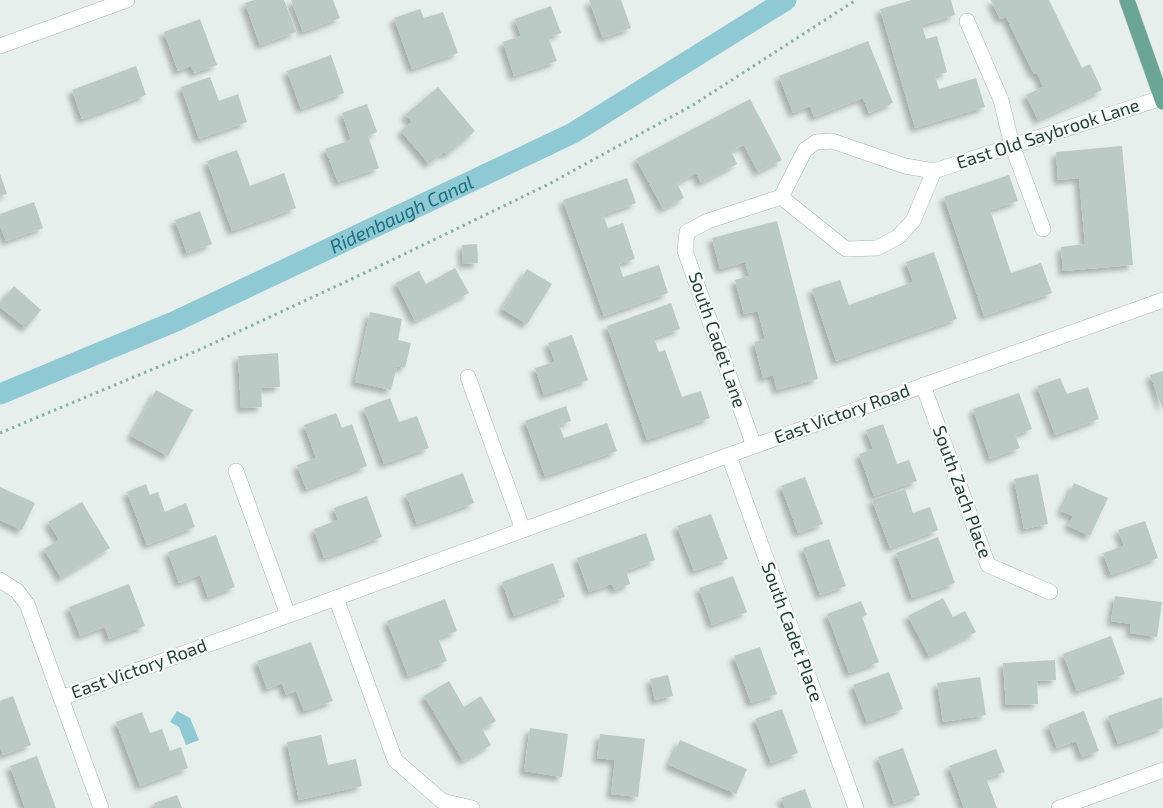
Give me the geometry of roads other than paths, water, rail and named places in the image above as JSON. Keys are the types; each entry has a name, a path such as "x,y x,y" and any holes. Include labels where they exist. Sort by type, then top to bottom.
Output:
{"main road":[{"path":"1127,0 1162,100"}],"street":[{"path":"0,46 127,0"},
{"path":"966,21 1001,100 1012,145 1043,229"},
{"name":"East Old Saybrook Lane","path":"934,170 913,221 898,237 877,248 846,249 781,197 805,150 816,142 832,141 905,166 934,170 1162,100"},
{"name":"South Cadet Lane","path":"754,446 686,251 687,232 708,221 781,197"},
{"name":"East Victory Road","path":"0,580 17,591 27,604 61,698 754,446 1163,300"},
{"path":"468,377 522,530"},
{"name":"South Zach Place","path":"923,385 988,565 1050,592"},
{"name":"South Cadet Place","path":"728,456 856,808"},
{"path":"236,471 288,615"},
{"path":"336,598 395,760 442,801 472,808"},
{"path":"61,698 102,808"},
{"path":"1059,808 1163,770"}],"water":[{"path":"177,711 190,718 199,740 186,745 179,727 170,722"}],"waterway":[{"name":"Ridenbaugh Canal","path":"0,394 176,321 573,133 786,0"}]}
